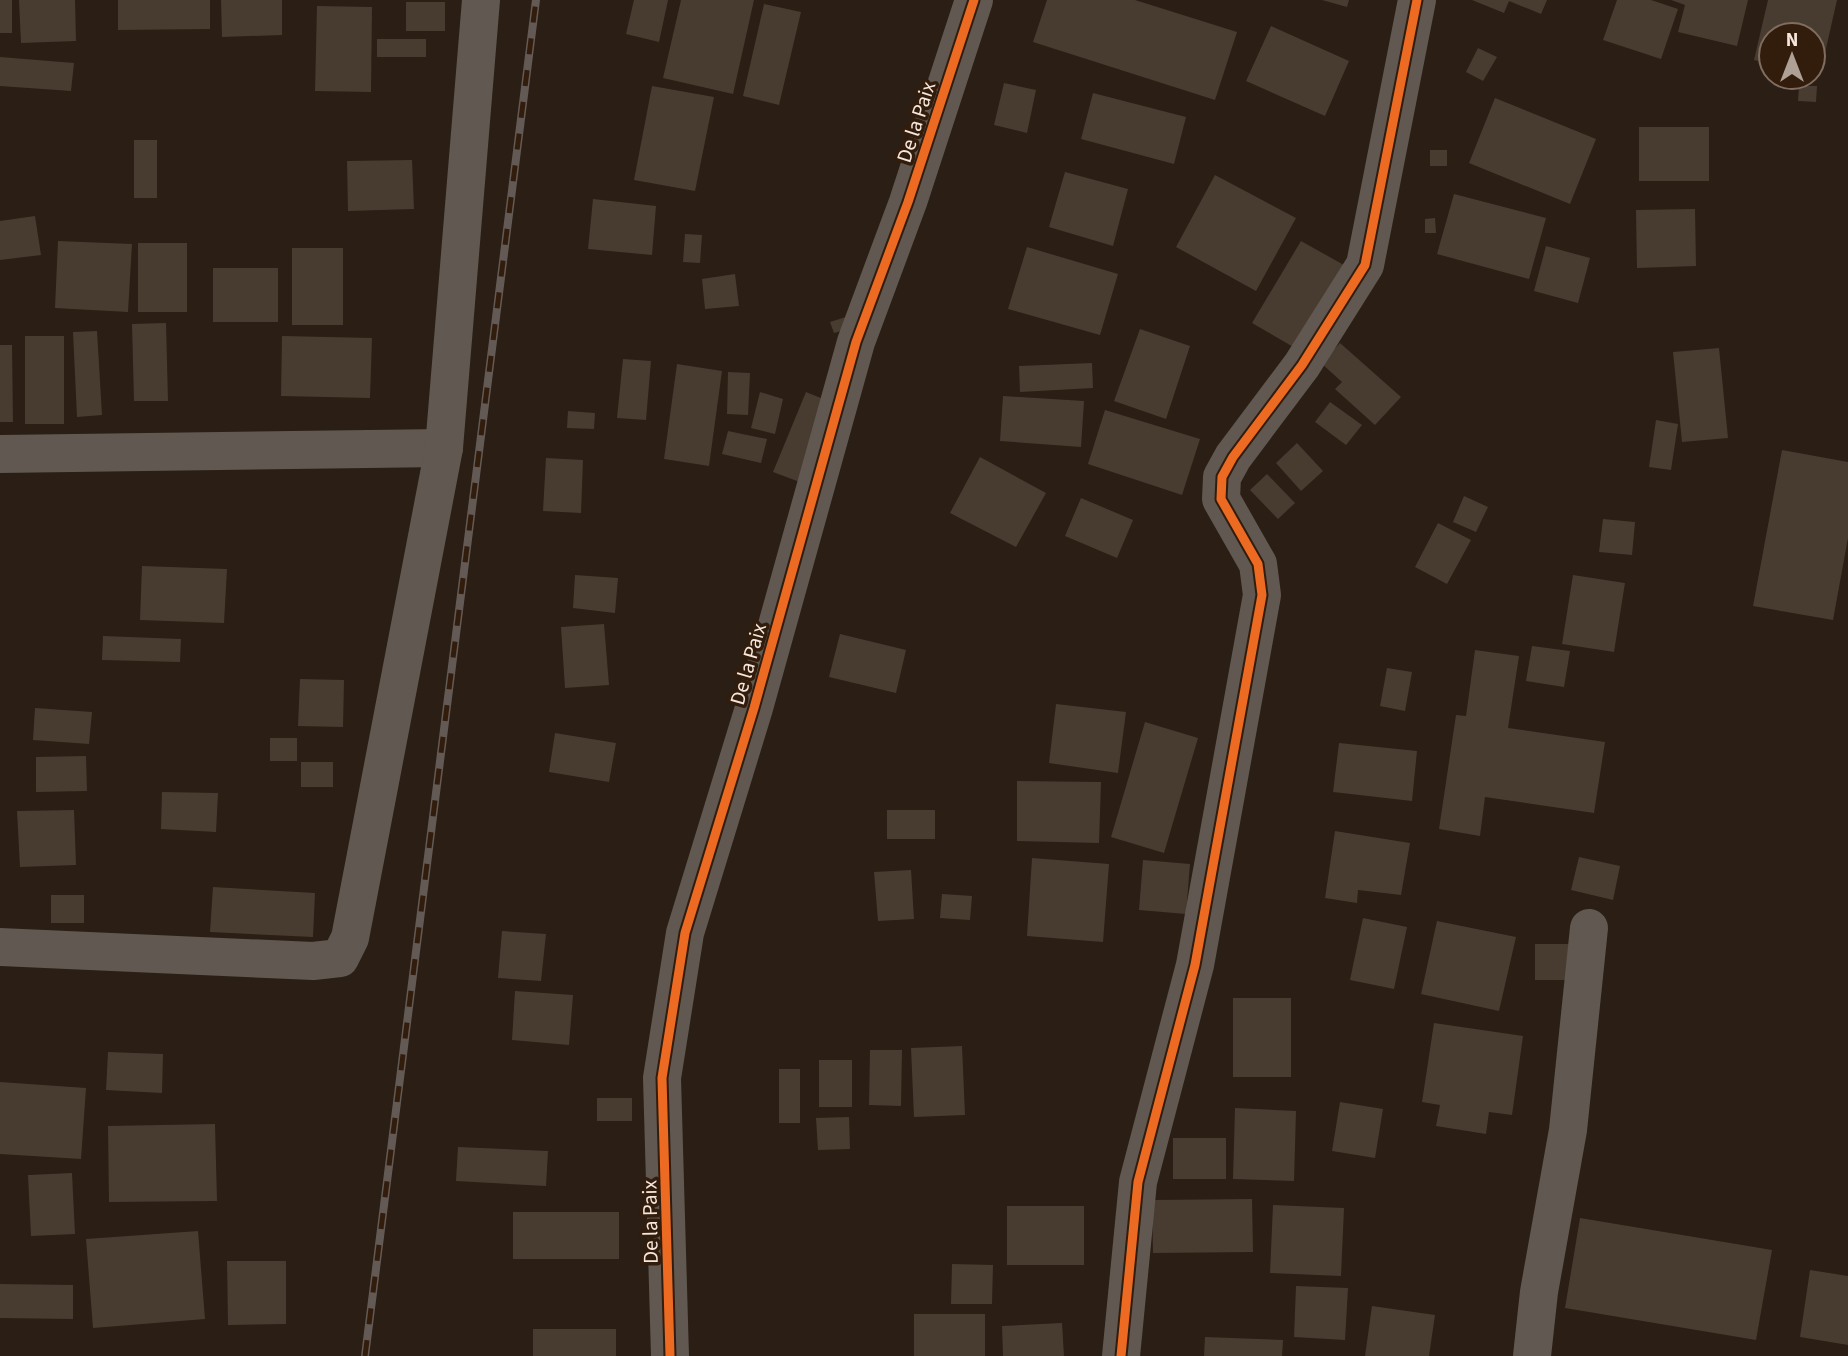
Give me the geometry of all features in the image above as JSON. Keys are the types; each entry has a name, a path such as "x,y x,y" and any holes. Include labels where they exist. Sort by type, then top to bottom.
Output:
{"street":[{"path":"0,947 313,961 340,958 350,938 444,448 481,0"},
{"name":"De la Paix","path":"670,1356 662,1078 685,933 754,708 856,342 908,202 974,0"},
{"path":"1121,1356 1138,1182 1195,965 1262,595 1258,564 1221,499 1222,477 1233,457 1302,365 1365,264 1417,0"},
{"path":"0,454 444,448"},
{"path":"1532,1356 1539,1292 1568,1130 1589,928"}],"building":[{"path":"0,0 12,0 12,33 0,33"},
{"path":"19,0 75,0 76,41 21,43"},
{"path":"118,0 210,0 210,29 118,30"},
{"path":"221,0 282,0 282,35 222,37"},
{"path":"634,0 668,0 659,42 626,34"},
{"path":"681,0 754,0 733,94 663,78"},
{"path":"1047,0 1135,0 1237,32 1215,100 1033,42"},
{"path":"1322,0 1349,0 1347,7"},
{"path":"1472,0 1547,0 1541,14 1509,1 1504,13"},
{"path":"1617,0 1651,0 1678,9 1661,59 1603,40"},
{"path":"1671,0 1748,0 1737,46 1678,32 1685,5"},
{"path":"1768,0 1837,0 1827,44 1827,21 1763,21"},
{"path":"406,2 445,2 445,31 406,31"},
{"path":"764,4 801,12 779,105 743,96"},
{"path":"317,6 372,7 371,92 315,91"},
{"path":"1271,26 1349,61 1325,116 1246,81"},
{"path":"377,39 426,39 426,57 377,57"},
{"path":"1478,48 1497,57 1483,81 1466,72"},
{"path":"0,57 74,63 71,91 0,86"},
{"path":"1004,83 1036,90 1027,133 994,125"},
{"path":"652,86 714,97 695,191 634,180"},
{"path":"1799,91 1817,91 1816,102 1798,101"},
{"path":"1093,93 1186,117 1174,164 1081,139"},
{"path":"1495,98 1596,139 1570,204 1469,163"},
{"path":"1639,127 1709,127 1709,181 1639,181"},
{"path":"134,140 157,140 157,198 134,198"},
{"path":"1430,150 1447,150 1447,166 1430,166"},
{"path":"412,160 414,209 348,211 347,161"},
{"path":"1065,172 1128,189 1113,246 1049,227"},
{"path":"1215,175 1296,218 1256,291 1176,247"},
{"path":"1454,194 1546,218 1529,279 1437,254"},
{"path":"593,199 656,206 652,255 588,249"},
{"path":"1695,209 1696,266 1637,268 1636,210"},
{"path":"35,216 41,255 0,260 0,221"},
{"path":"1435,218 1436,233 1425,233 1425,219"},
{"path":"685,234 702,235 700,263 683,262"},
{"path":"58,241 132,244 128,312 55,308"},
{"path":"1301,241 1351,269 1302,352 1252,323"},
{"path":"138,243 187,243 187,312 138,312"},
{"path":"1546,246 1590,258 1578,303 1534,291"},
{"path":"1027,247 1118,274 1100,335 1008,309"},
{"path":"292,248 343,248 343,325 292,325"},
{"path":"213,268 278,268 278,322 213,322"},
{"path":"735,274 739,306 705,309 702,279"},
{"path":"849,316 852,328 834,333 830,322"},
{"path":"166,323 168,401 134,401 132,324"},
{"path":"1140,329 1190,346 1166,419 1114,401"},
{"path":"97,331 102,415 77,417 73,332"},
{"path":"25,336 64,336 64,424 25,424"},
{"path":"282,336 372,338 370,398 281,396"},
{"path":"1340,343 1401,397 1375,425 1335,389 1342,382 1321,363"},
{"path":"0,345 12,345 13,422 0,422"},
{"path":"1719,348 1728,438 1682,442 1673,352"},
{"path":"623,359 651,361 646,420 617,418"},
{"path":"1092,363 1093,388 1020,392 1019,366"},
{"path":"677,364 722,371 709,466 664,459"},
{"path":"728,372 750,373 748,415 727,414"},
{"path":"760,392 783,399 775,434 751,428"},
{"path":"806,392 838,405 805,484 773,472"},
{"path":"1003,396 1084,401 1081,447 1000,441"},
{"path":"1330,402 1362,425 1346,445 1315,422"},
{"path":"1105,410 1200,439 1182,495 1088,464"},
{"path":"568,411 595,413 594,429 567,428"},
{"path":"1656,420 1678,424 1671,470 1649,467"},
{"path":"728,431 767,439 761,463 722,454"},
{"path":"1297,443 1323,471 1301,491 1276,463"},
{"path":"1782,450 1848,462 1848,538 1833,620 1753,606"},
{"path":"980,457 1046,493 1016,547 950,513"},
{"path":"546,458 583,460 581,513 543,511"},
{"path":"1267,474 1295,503 1278,519 1250,490"},
{"path":"1464,496 1488,507 1476,532 1453,522"},
{"path":"1081,498 1133,520 1117,558 1065,536"},
{"path":"1603,519 1635,522 1632,555 1599,552"},
{"path":"1438,523 1471,540 1447,584 1415,567"},
{"path":"142,566 227,569 224,623 140,620"},
{"path":"575,575 618,578 615,613 573,608"},
{"path":"1573,575 1625,583 1614,652 1562,644"},
{"path":"604,624 609,685 565,688 561,627"},
{"path":"840,634 906,650 896,693 829,677"},
{"path":"103,636 181,639 180,662 102,660"},
{"path":"1532,646 1570,651 1564,687 1526,681"},
{"path":"1475,650 1519,656 1508,728 1605,742 1594,813 1485,797 1480,836 1439,829 1456,715 1466,716"},
{"path":"1387,668 1412,672 1405,711 1380,706"},
{"path":"300,679 344,680 343,727 298,726"},
{"path":"1056,704 1126,712 1118,773 1049,763"},
{"path":"35,708 92,712 89,744 33,740"},
{"path":"1145,722 1198,738 1164,853 1111,837"},
{"path":"555,733 616,743 609,782 549,772"},
{"path":"270,738 297,738 297,761 270,761"},
{"path":"1339,743 1417,751 1412,801 1333,792"},
{"path":"86,756 87,791 36,792 36,757"},
{"path":"301,762 333,762 333,787 301,787"},
{"path":"1017,781 1101,782 1099,843 1017,841"},
{"path":"162,792 218,793 216,832 161,829"},
{"path":"74,810 76,865 20,867 17,811"},
{"path":"887,810 935,810 935,839 887,839"},
{"path":"1335,831 1410,843 1401,895 1358,890 1357,903 1325,898"},
{"path":"1579,857 1620,866 1613,900 1571,890"},
{"path":"1032,858 1109,864 1103,942 1027,936"},
{"path":"1143,860 1190,864 1186,914 1139,910"},
{"path":"911,870 914,919 878,921 874,872"},
{"path":"213,887 315,893 313,937 210,932"},
{"path":"942,894 972,896 970,920 940,918"},
{"path":"51,895 84,895 84,923 51,923"},
{"path":"1363,918 1407,927 1394,989 1350,980"},
{"path":"1437,921 1516,937 1499,1011 1421,994"},
{"path":"502,931 546,934 541,981 498,978"},
{"path":"1535,944 1571,944 1571,980 1535,980"},
{"path":"515,991 573,995 569,1045 512,1040"},
{"path":"1233,998 1291,998 1291,1077 1233,1077"},
{"path":"1434,1023 1523,1036 1512,1115 1489,1112 1486,1134 1436,1126 1440,1105 1422,1102"},
{"path":"962,1046 965,1115 914,1117 911,1048"},
{"path":"870,1050 902,1050 901,1106 869,1105"},
{"path":"108,1052 163,1054 162,1093 106,1090"},
{"path":"819,1060 852,1060 852,1107 819,1107"},
{"path":"779,1069 800,1069 800,1123 779,1123"},
{"path":"0,1082 86,1088 81,1159 0,1154"},
{"path":"597,1098 632,1098 632,1121 597,1121"},
{"path":"1340,1102 1383,1109 1375,1158 1332,1151"},
{"path":"1235,1108 1296,1111 1294,1181 1233,1179"},
{"path":"849,1117 850,1149 818,1150 816,1118"},
{"path":"215,1124 217,1201 109,1202 108,1126"},
{"path":"1173,1138 1226,1138 1226,1179 1173,1179"},
{"path":"458,1147 548,1151 546,1186 456,1181"},
{"path":"72,1173 75,1234 31,1236 28,1175"},
{"path":"1252,1199 1253,1252 1153,1253 1152,1200"},
{"path":"1273,1205 1344,1208 1341,1276 1270,1273"},
{"path":"1007,1206 1084,1206 1084,1265 1007,1265"},
{"path":"513,1212 619,1212 619,1259 513,1259"},
{"path":"1580,1218 1772,1250 1756,1340 1565,1308"},
{"path":"198,1231 205,1319 93,1328 86,1239"},
{"path":"227,1261 286,1261 286,1324 228,1325"},
{"path":"952,1264 993,1265 992,1304 951,1304"},
{"path":"1810,1270 1848,1276 1848,1345 1800,1337"},
{"path":"0,1284 73,1285 73,1319 0,1318"},
{"path":"1296,1286 1348,1288 1345,1340 1294,1337"},
{"path":"1372,1306 1435,1315 1429,1356 1365,1356"},
{"path":"914,1314 985,1314 985,1356 914,1356"},
{"path":"1062,1323 1064,1356 1003,1356 1002,1326"},
{"path":"533,1329 616,1329 616,1356 533,1356"},
{"path":"1205,1337 1283,1340 1282,1356 1204,1356"}],"railway":[{"path":"365,1356 536,0"}],"cycle path":[{"path":"670,1356 662,1078 685,933 754,708 856,342 908,202 974,0"},
{"path":"1121,1356 1138,1182 1195,965 1262,595 1258,564 1221,499 1222,477 1233,457 1302,365 1365,265 1417,0"}]}
